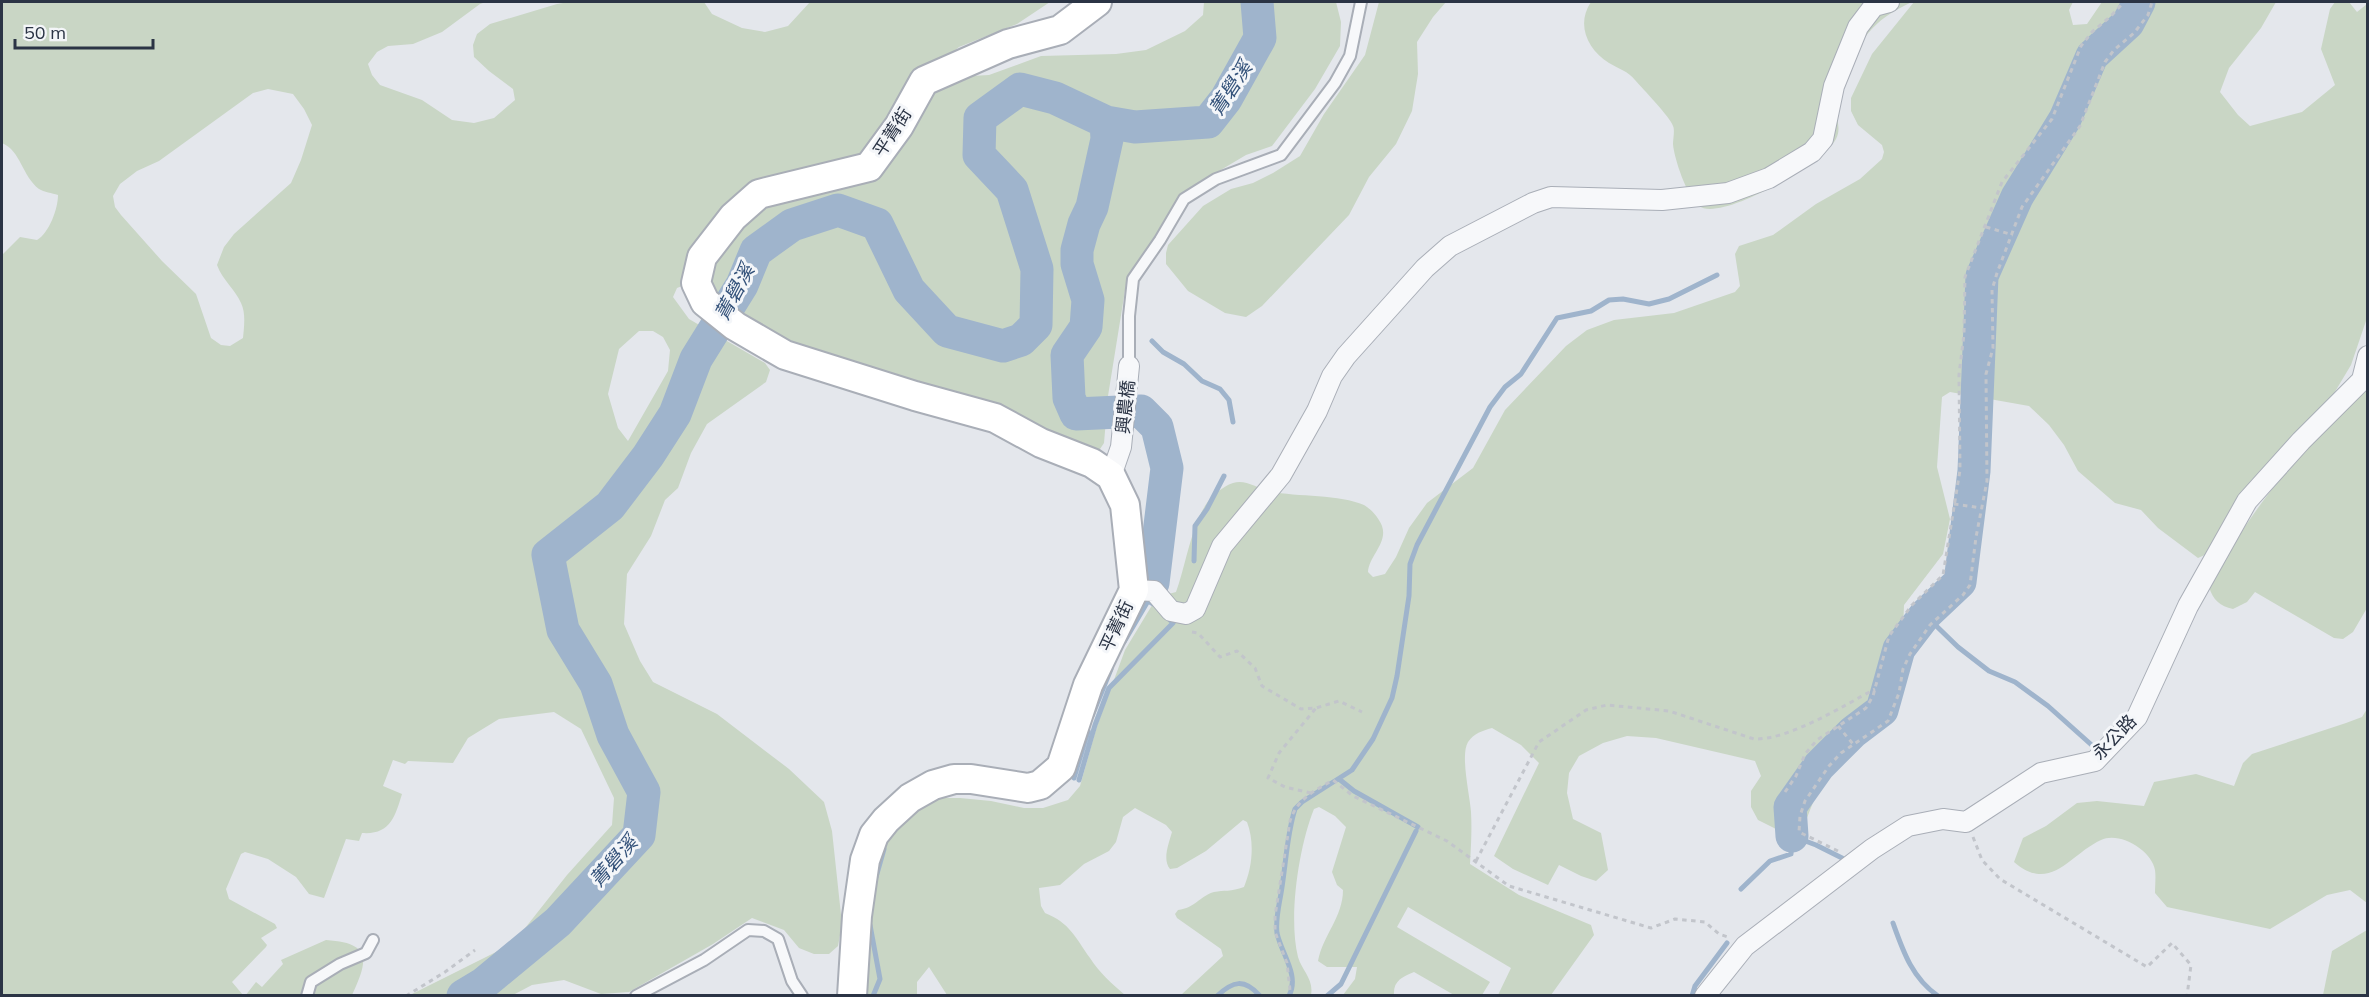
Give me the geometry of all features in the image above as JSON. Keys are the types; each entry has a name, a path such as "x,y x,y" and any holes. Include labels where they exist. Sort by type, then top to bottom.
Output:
{"street":[{"name":"平菁街","path":"852,996 860,892 865,860 874,835 886,820 910,798 933,785 954,779 971,779 1028,788 1040,785 1061,767 1088,686 1134,590 1125,506 1111,476 1092,463 1041,443 995,418 915,396 785,355 735,326 705,302 696,283 702,257 733,217 759,194 869,167 899,126 924,81 1008,44 1060,30 1097,2"},
{"path":"1134,590 1154,591 1171,610 1186,614 1195,609 1222,546 1281,476 1317,411 1332,376 1346,356 1433,261 1450,246 1533,203 1551,198 1662,200 1728,193 1769,178 1812,152 1823,139 1834,86 1858,27 1874,6 1889,2"},
{"name":"永公路","path":"1966,822 2041,773 2095,761 2137,717 2188,606 2247,501 2301,441 2362,380 2367,356"},
{"name":"興農橋","path":"1111,476 1121,447 1129,366"},
{"path":"1705,996 1745,946 1872,849 1908,826 1943,819 1966,822"}],"lane":[{"path":"1129,366 1128,316 1132,279 1185,200 1216,179 1281,155 1335,84 1350,56 1360,2"},
{"path":"636,996 704,960 748,930 764,932 777,939 792,981 802,996"},
{"path":"307,996 311,982 340,964 366,954 373,940"}],"path":[{"path":"1785,792 1796,776 1805,754 1817,740 1866,708 1875,689 1889,636 1912,606 1943,574 1960,470 1959,375 1965,334 1965,277 2002,182 2052,119 2081,45 2124,2"},
{"path":"1845,856 1799,832 1804,801 1829,766 1853,744 1888,721 1899,693 1906,662 1930,625 1963,595 1970,585 1988,463 1986,374 1993,348 1992,290 2022,207 2080,126 2105,62 2114,50 2134,33 2148,15 2152,2"},
{"path":"1986,227 2013,235"},
{"path":"1954,504 1983,508"},
{"path":"1171,610 1174,620 1187,631 1198,633 1220,657 1237,651 1255,668 1262,686 1301,709 1316,708 1339,701 1362,711"},
{"path":"1476,861 1539,742 1586,710 1607,705 1669,711 1754,740 1766,740 1818,719 1875,689"},
{"path":"1311,793 1285,787 1268,778 1279,753 1316,708"},
{"path":"1838,726 1853,744"},
{"path":"1290,990 1287,963 1275,932 1275,916 1290,821 1294,808 1311,793 1334,782 1377,809 1447,841 1509,886 1521,891 1651,928 1675,919 1706,922 1719,934 1745,946"},
{"path":"1966,822 1983,860 2000,879 2100,940 2147,967 2172,943 2191,965 2187,996"},
{"path":"406,996 475,950"}],"green space":[{"path":"2,2 486,2 442,32 413,44 388,46 377,52 368,64 372,75 380,85 422,100 452,120 474,123 494,118 515,100 513,89 474,57 473,45 477,34 490,24 569,2 704,2 712,14 742,28 765,32 788,26 810,2 1050,2 1017,24 959,47 944,59 953,77 989,75 1041,56 1116,54 1146,50 1185,31 1203,15 1204,2 1336,2 1341,22 1340,46 1315,89 1272,146 1246,155 1182,193 1144,256 1127,278 1108,396 1104,443 1098,452 894,377 782,340 687,284 677,288 673,297 689,319 765,363 770,370 766,382 707,424 691,453 678,488 665,500 651,536 627,574 624,624 640,661 653,682 717,714 789,769 824,802 832,831 842,924 838,946 829,954 814,954 799,948 784,930 752,918 713,944 629,992 601,994 564,980 532,985 513,995 410,995 504,948 518,937 567,875 612,825 614,798 581,729 554,712 499,719 468,738 453,763 408,761 405,764 393,760 383,786 402,794 394,817 385,828 379,831 362,833 359,841 346,839 324,898 309,894 296,877 268,859 245,852 241,854 226,889 229,899 275,924 277,928 261,938 267,945 266,947 232,982 243,995 2,996 2,255 20,237 37,240 41,237 52,220 58,195 39,189 33,184 18,158 2,143","holes":["268,89 293,94 312,125 291,183 234,234 224,247 217,265 241,303 244,311 244,325 243,338 230,346 221,345 211,338 196,294 162,261 121,215 115,207 113,196 120,184 137,171 159,161 253,93","639,331 653,331 663,337 670,350 668,371 628,441 618,428 608,394 619,349"]},
{"path":"1379,2 1446,2 1417,42 1418,74 1412,111 1396,144 1369,177 1349,215 1262,306 1246,317 1225,313 1188,291 1166,264 1168,245 1203,206 1231,189 1253,183 1273,173 1300,156 1324,114 1365,55"},
{"path":"1591,2 1912,2 1886,16 1861,43 1838,101 1838,135 1828,149 1772,187 1728,206 1711,209 1699,206 1686,186 1674,150 1674,128 1671,122 1632,77 1601,57 1590,43 1586,36 1584,19"},
{"path":"1914,2 2073,2 2069,10 2073,25 2087,24 2102,2 2276,2 2261,28 2229,68 2220,92 2250,126 2302,112 2335,85 2321,49 2330,9 2335,2 2349,2 2357,12 2367,4 2367,318 2351,365 2333,395 2209,553 2198,558 2158,528 2141,510 2115,503 2078,471 2064,445 2049,425 2029,406 1950,392 1942,397 1937,467 1950,519 1943,554 1904,605 1903,632 1894,661 1876,690 1839,736 1830,770 1819,787 1805,823 1776,829 1758,820 1751,807 1751,791 1761,776 1755,761 1656,738 1627,736 1603,743 1579,756 1569,773 1567,793 1573,819 1601,833 1608,870 1596,881 1559,865 1548,885 1513,869 1494,856 1539,763 1521,745 1492,728 1476,734 1468,742 1465,756 1471,812 1470,864 1519,895 1591,925 1594,935 1551,995 1498,995 1511,968 1408,907 1397,927 1490,982 1482,995 1454,995 1414,972 1399,980 1395,986 1394,995 1343,995 1355,979 1357,967 1327,967 1318,961 1342,900 1343,890 1337,885 1332,872 1346,827 1335,816 1319,807 1314,809 1304,842 1297,882 1294,922 1298,957 1311,984 1311,995 1181,995 1223,956 1221,949 1177,918 1175,914 1178,910 1189,907 1214,892 1244,887 1252,855 1251,838 1247,822 1243,820 1206,851 1177,868 1170,869 1166,856 1172,832 1166,825 1135,808 1123,817 1116,842 1109,851 1084,864 1060,885 1039,888 1041,906 1045,913 1066,926 1097,968 1125,995 947,995 929,967 917,982 917,995 853,996 880,836 932,798 991,801 1024,808 1043,808 1068,800 1080,786 1097,726 1125,650 1157,597 1176,592 1195,527 1207,503 1214,495 1228,485 1242,482 1268,491 1330,497 1364,505 1377,517 1383,532 1368,572 1373,577 1385,574 1396,557 1409,528 1427,503 1473,468 1505,410 1566,346 1587,330 1614,320 1674,313 1735,292 1740,286 1735,254 1739,246 1773,235 1816,204 1860,179 1882,159 1884,152 1882,145 1858,125 1851,111 1851,98 1872,54"},
{"path":"2367,381 2367,608 2353,632 2343,639 2334,638 2255,592 2247,602 2233,609 2224,606 2215,599 2209,587 2242,531 2280,478"},
{"path":"2367,709 2367,903 2350,890 2327,895 2270,929 2167,907 2155,893 2155,870 2148,856 2134,844 2117,838 2101,840 2050,873 2039,874 2027,871 2014,862 2023,838 2046,826 2077,803 2097,801 2144,806 2154,782 2196,774 2234,786 2243,763 2252,754 2362,717"},
{"path":"2367,930 2367,995 2323,995 2332,951"},
{"path":"326,940 351,945 362,955 361,972 352,995 245,996 256,982 262,987 283,964 281,960"}],"waterway":[{"name":"菁礐溪","path":"463,996 483,984 558,922 639,835 644,792 613,735 596,684 563,630 548,555 610,506 648,456 675,414 696,359 742,285 756,251 792,225 838,210 877,224 909,290 947,331 1003,346 1021,340 1036,325 1037,269 1012,190 979,155 980,118 1020,89 1055,98 1106,122 1135,127 1208,122 1226,99 1260,38 1257,2"},
{"path":"1792,836 1790,807 1819,766 1853,732 1882,710 1899,649 1925,615 1960,582 1974,471 1982,276 2017,197 2065,119 2092,56 2128,23 2139,2"},
{"path":"1106,122 1107,139 1092,207 1084,224 1077,250 1077,264 1088,300 1086,327 1067,355 1069,398 1076,414 1141,411 1157,427 1167,468 1153,583"},
{"path":"1289,996 1292,988 1291,972 1279,941 1277,922 1288,838 1295,809 1302,802 1352,770 1373,739 1392,698 1397,676 1409,596 1410,564 1417,545 1490,407 1505,387 1521,374 1557,318 1591,311 1609,300 1623,299 1649,304 1669,299 1717,275"},
{"path":"1152,341 1163,352 1184,364 1202,381 1220,389 1229,400 1233,422"},
{"path":"1194,561 1195,526 1207,509 1224,476"},
{"path":"1124,642 1148,601 1157,606"},
{"path":"1925,615 1958,647 1989,671 2015,682 2048,706 2095,748"},
{"path":"1079,780 1095,725 1109,688 1173,623 1167,617"},
{"path":"1092,716 1111,669"},
{"path":"1074,778 1088,731"},
{"path":"1339,779 1354,791 1418,827"},
{"path":"1327,996 1341,984 1416,831"},
{"path":"1741,889 1770,861 1791,854 1792,836 1842,858"},
{"path":"876,877 884,849"},
{"path":"1893,923 1915,972 1921,981 1938,996"},
{"path":"870,925 880,979 873,996"},
{"path":"1692,996 1695,986 1727,943"},
{"path":"1217,996 1228,987 1238,984 1249,986 1260,996"}]}
